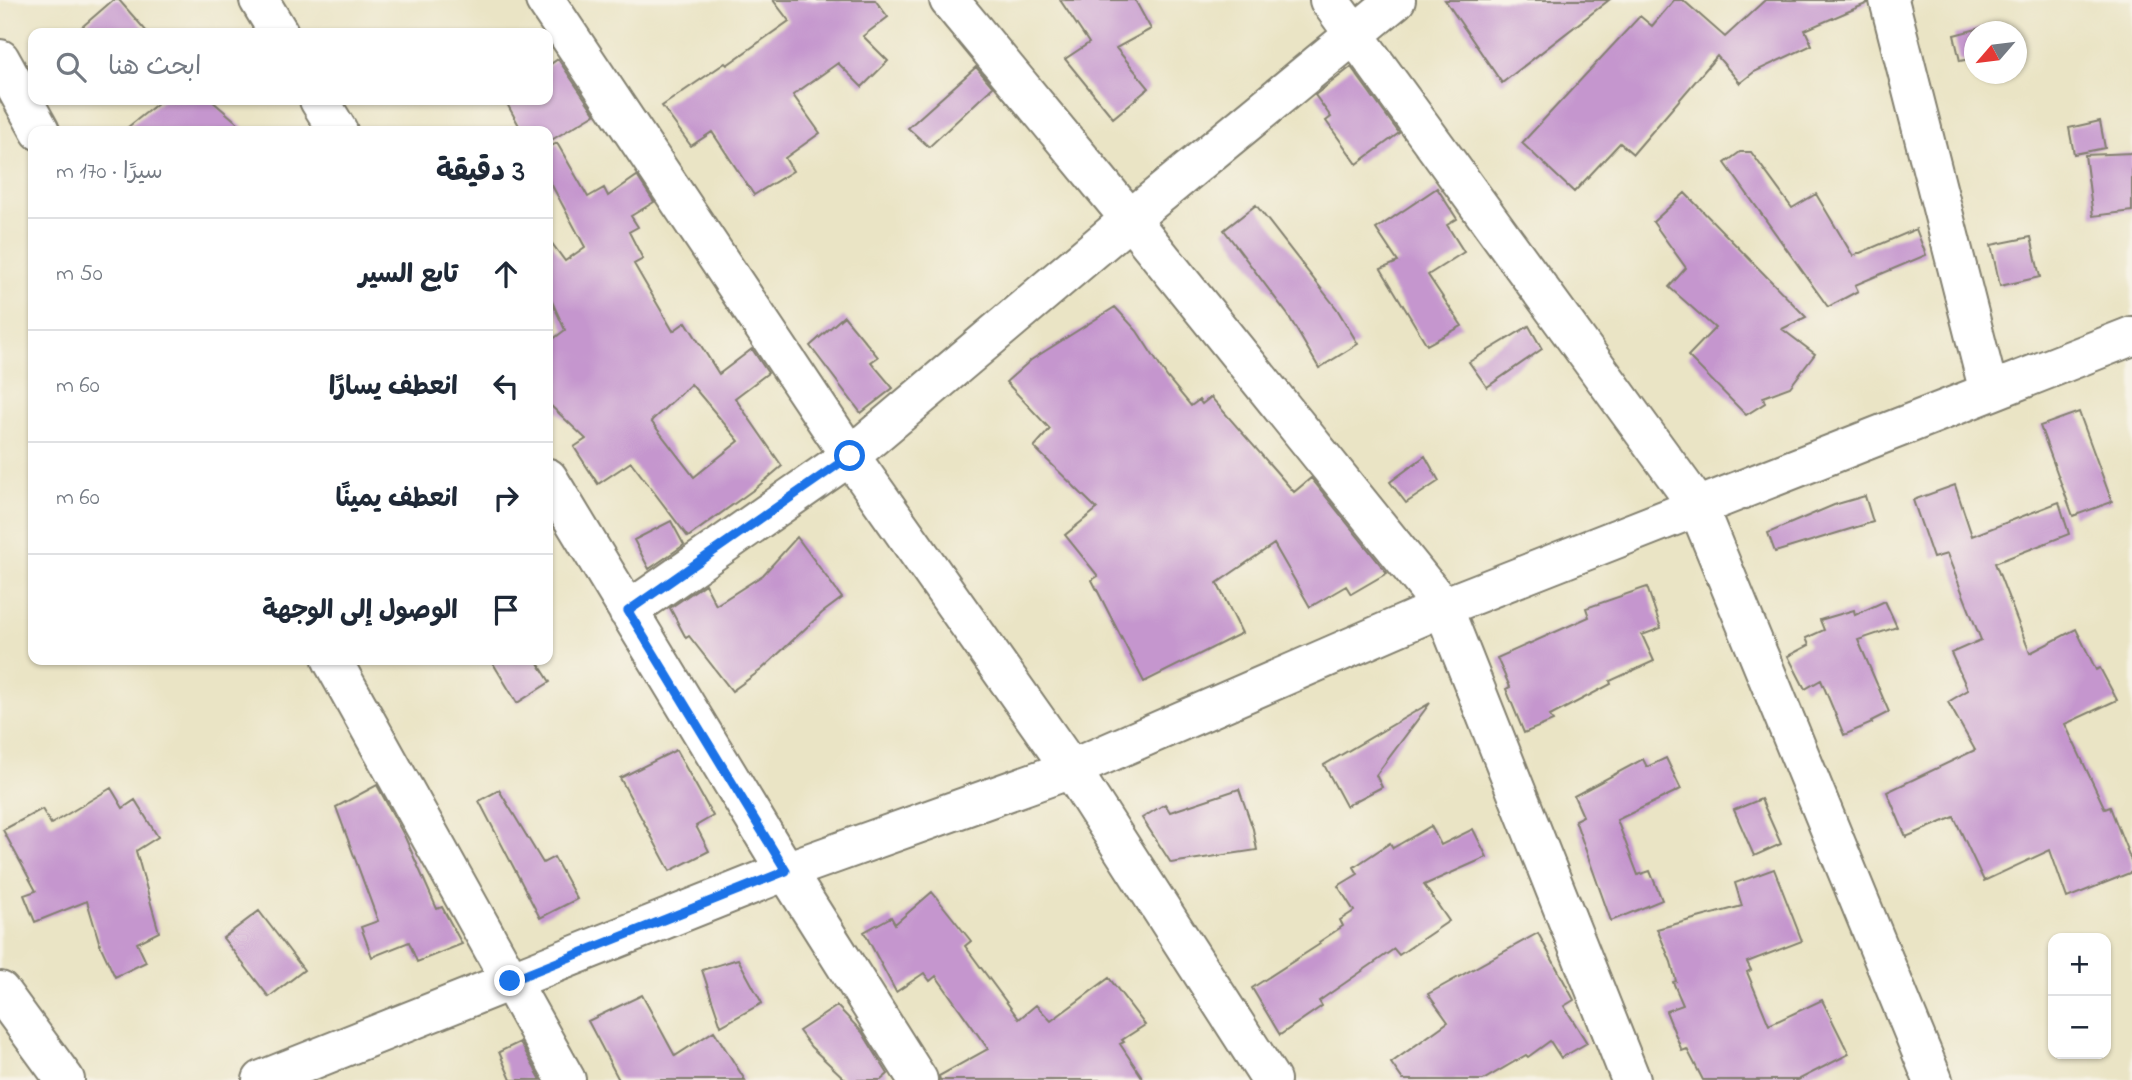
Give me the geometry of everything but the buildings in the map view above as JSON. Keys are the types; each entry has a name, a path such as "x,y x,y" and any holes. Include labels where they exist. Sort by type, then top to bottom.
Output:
{"street":[{"path":"259,0 276,28"},
{"path":"545,0 850,456 1071,769 1271,1080"},
{"path":"949,0 1130,219 1443,607 1632,1080"},
{"path":"1329,0 1697,505 1933,1080"},
{"path":"628,611 850,456 1130,219 1396,0"},
{"path":"1889,0 1989,392"},
{"path":"0,58 37,126"},
{"path":"322,105 335,126"},
{"path":"262,1080 786,871 1071,769 1443,607 2132,336"},
{"path":"553,486 786,871 918,1080"},
{"path":"335,665 566,1080"},
{"path":"0,991 65,1080"}],"route":[{"path":"510,981 786,871 628,611 850,456"}]}
